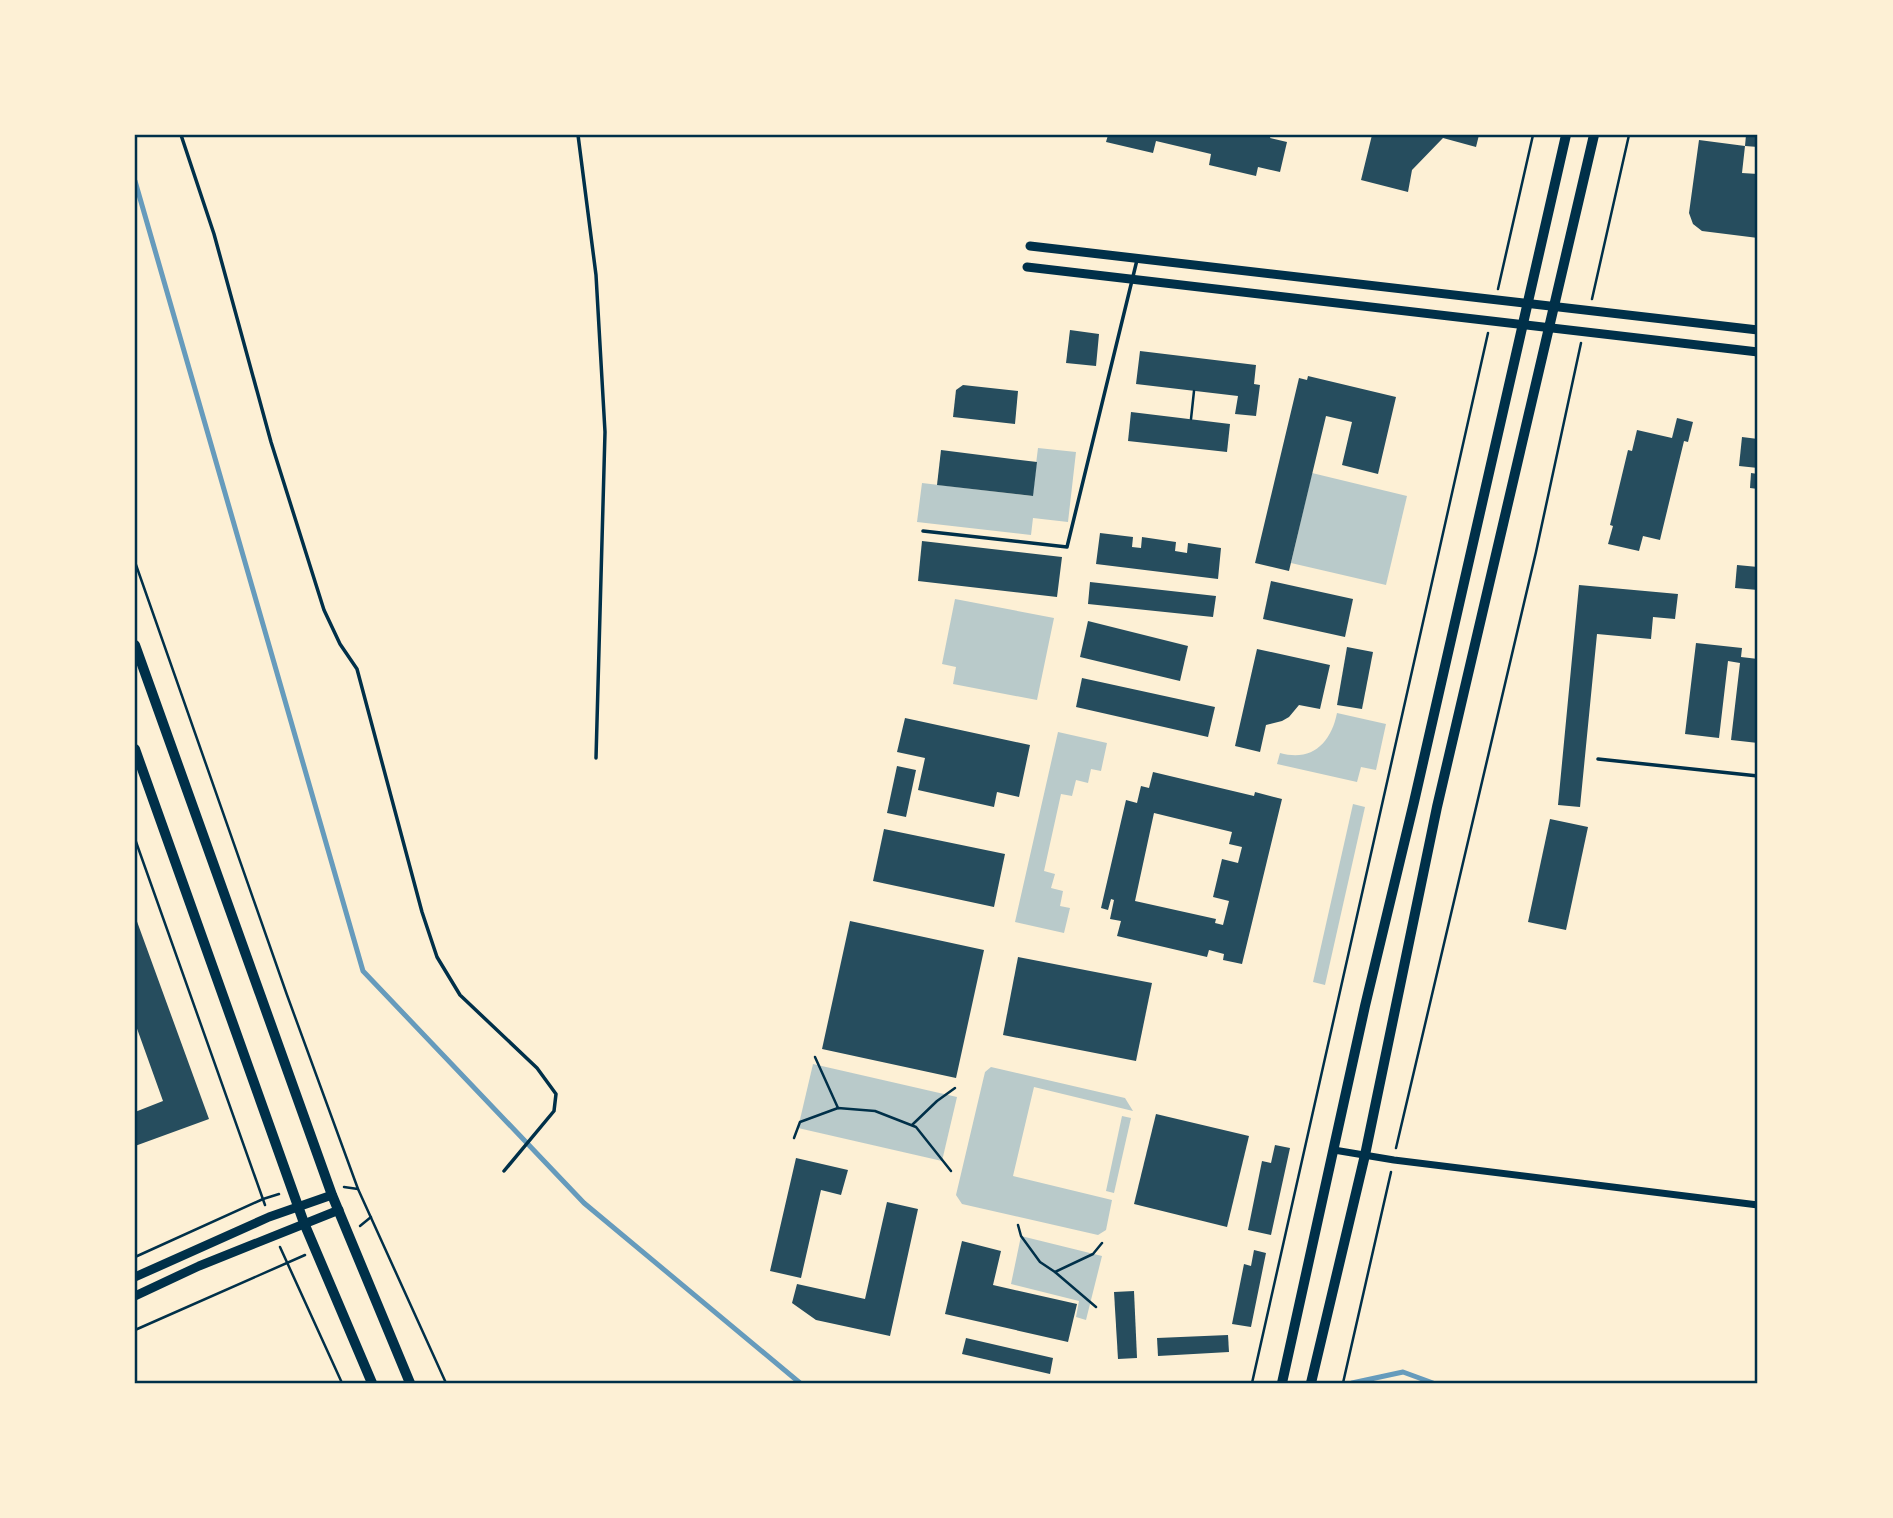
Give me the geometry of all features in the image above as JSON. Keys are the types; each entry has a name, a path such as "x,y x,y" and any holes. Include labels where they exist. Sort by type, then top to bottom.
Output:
{"main road":[{"path":"1282,1383 1566,135"},
{"path":"1311,1383 1365,1155 1437,807 1594,135"},
{"path":"135,645 332,1195 410,1383"},
{"path":"135,750 298,1207 372,1383"}],"street":[{"path":"1030,246 1758,330"},
{"path":"1027,267 1758,352"},
{"path":"1334,1150 1394,1160 1758,1205"},
{"path":"135,1277 268,1217 332,1195"},
{"path":"135,1297 199,1266 339,1210"}],"lane":[{"path":"181,135 214,234 271,442 324,610 360,678 422,912 437,957 460,995 537,1068 556,1094 554,1111 504,1171"},
{"path":"578,135 596,275 605,432 596,758"},
{"path":"923,531 1067,547 1138,258"},
{"path":"1598,759 1758,776"}],"path":[{"path":"1496,300 1533,135"},
{"path":"1589,311 1629,135"},
{"path":"1252,1383 1491,322"},
{"path":"1343,1383 1536,552 1583,332"},
{"path":"1191,419 1194,391"},
{"path":"135,562 358,1189 446,1383"},
{"path":"135,839 268,1217"},
{"path":"815,1057 838,1108"},
{"path":"912,1125 937,1101 956,1088"},
{"path":"794,1138 800,1122 838,1108 874,1111 916,1127 951,1171"},
{"path":"348,1235 371,1217"},
{"path":"1018,1225 1021,1236 1041,1262 1096,1307"},
{"path":"275,1235 342,1383"},
{"path":"1055,1272 1093,1254 1102,1243"},
{"path":"135,1330 316,1251"}],"shaded area":[{"path":"1038,448 1076,452 1068,522 1033,518 1031,535 917,522 922,483 1032,496"},
{"path":"1312,473 1407,496 1386,585 1291,563"},
{"path":"955,599 1054,618 1037,700 953,684 956,667 942,664"},
{"path":"1337,713 1386,724 1376,770 1361,767 1357,782 1277,764 1280,753 1302,755 1318,748 1330,733"},
{"path":"1058,732 1107,743 1101,771 1091,769 1088,783 1076,780 1072,796 1061,794 1044,871 1055,874 1051,888 1063,891 1060,906 1070,908 1064,933 1015,922"},
{"path":"1353,804 1365,807 1325,985 1313,982"},
{"path":"813,1064 957,1097 942,1161 798,1128"},
{"path":"991,1067 1125,1098 1133,1111 1034,1087 1013,1176 1112,1200 1106,1230 1098,1235 962,1204 956,1195 985,1072"},
{"path":"1122,1116 1131,1118 1114,1193 1106,1191"},
{"path":"1021,1236 1102,1256 1086,1320 1076,1317 1079,1301 1011,1284"}],"building":[{"path":"1108,135 1271,135 1270,138 1287,142 1280,172 1258,167 1256,176 1209,165 1211,154 1156,141 1153,153 1106,142"},
{"path":"1372,135 1479,135 1476,147 1443,138 1412,170 1408,192 1361,180"},
{"path":"1746,135 1758,135 1758,147 1745,146"},
{"path":"1699,140 1745,146 1742,173 1758,174 1758,238 1702,231 1693,224 1689,213"},
{"path":"1070,330 1099,334 1096,366 1066,363"},
{"path":"1140,351 1256,365 1254,384 1260,385 1256,416 1235,414 1238,396 1136,384"},
{"path":"1308,376 1396,397 1378,474 1342,465 1352,422 1326,416 1289,571 1255,563 1299,378 1307,380"},
{"path":"963,385 1018,391 1015,424 953,417 956,390"},
{"path":"1131,412 1230,424 1227,452 1128,441"},
{"path":"1677,418 1693,422 1688,442 1684,441 1660,540 1643,536 1639,551 1608,544 1628,450 1632,451 1637,430 1672,438"},
{"path":"1742,437 1758,439 1758,468 1739,466"},
{"path":"941,450 1037,462 1033,496 937,485"},
{"path":"1751,473 1758,474 1758,489 1750,488"},
{"path":"1100,533 1133,537 1132,547 1141,548 1142,537 1176,542 1175,551 1187,553 1188,543 1221,548 1218,579 1096,564"},
{"path":"922,541 1062,557 1057,597 918,581"},
{"path":"1737,565 1758,567 1758,590 1735,588"},
{"path":"1271,581 1353,599 1345,637 1263,619"},
{"path":"1090,582 1216,596 1213,617 1088,604"},
{"path":"1579,585 1678,594 1675,619 1653,617 1651,639 1597,634 1580,807 1558,805"},
{"path":"1088,621 1188,646 1180,681 1080,657"},
{"path":"1696,643 1742,648 1741,657 1758,659 1758,743 1731,740 1740,663 1728,661 1719,738 1685,734"},
{"path":"1347,647 1373,652 1362,709 1337,705"},
{"path":"1257,649 1330,665 1320,709 1299,705 1289,717 1266,725 1260,752 1235,746"},
{"path":"1082,678 1215,707 1208,737 1076,707"},
{"path":"905,718 1030,745 1019,797 997,792 994,807 918,790 925,758 897,752"},
{"path":"897,766 916,770 906,817 887,813"},
{"path":"1153,772 1254,796 1255,792 1282,799 1242,964 1223,960 1224,954 1209,950 1207,957 1117,936 1121,921 1110,919 1114,900 1111,899 1108,910 1101,908 1126,800 1137,803 1141,786 1149,788","holes":["1154,813 1232,832 1229,844 1242,847 1238,863 1222,859 1213,897 1229,901 1223,925 1215,923 1216,919 1135,901"]},
{"path":"1550,819 1588,827 1566,930 1528,922"},
{"path":"884,829 1005,854 994,907 873,881"},
{"path":"135,916 209,1119 135,1146 135,1112 163,1101 135,1023"},
{"path":"850,921 984,950 956,1078 822,1049"},
{"path":"1018,957 1152,983 1136,1061 1003,1035"},
{"path":"1156,1114 1249,1136 1227,1227 1134,1204"},
{"path":"1275,1145 1290,1148 1271,1235 1248,1230 1262,1161 1271,1163"},
{"path":"796,1158 848,1170 841,1195 821,1190 801,1278 770,1271"},
{"path":"887,1202 918,1209 890,1336 816,1320 792,1303 797,1284 865,1299"},
{"path":"962,1241 1001,1251 993,1285 1077,1304 1068,1342 945,1314"},
{"path":"1254,1250 1266,1253 1251,1327 1232,1324 1244,1264 1251,1266"},
{"path":"1134,1291 1137,1358 1118,1359 1114,1292"},
{"path":"1228,1335 1229,1352 1158,1356 1157,1338"},
{"path":"966,1338 1053,1358 1050,1374 962,1354"}],"waterway":[{"path":"135,181 363,971 584,1203 800,1383"},
{"path":"1352,1383 1403,1372 1433,1383"}]}
